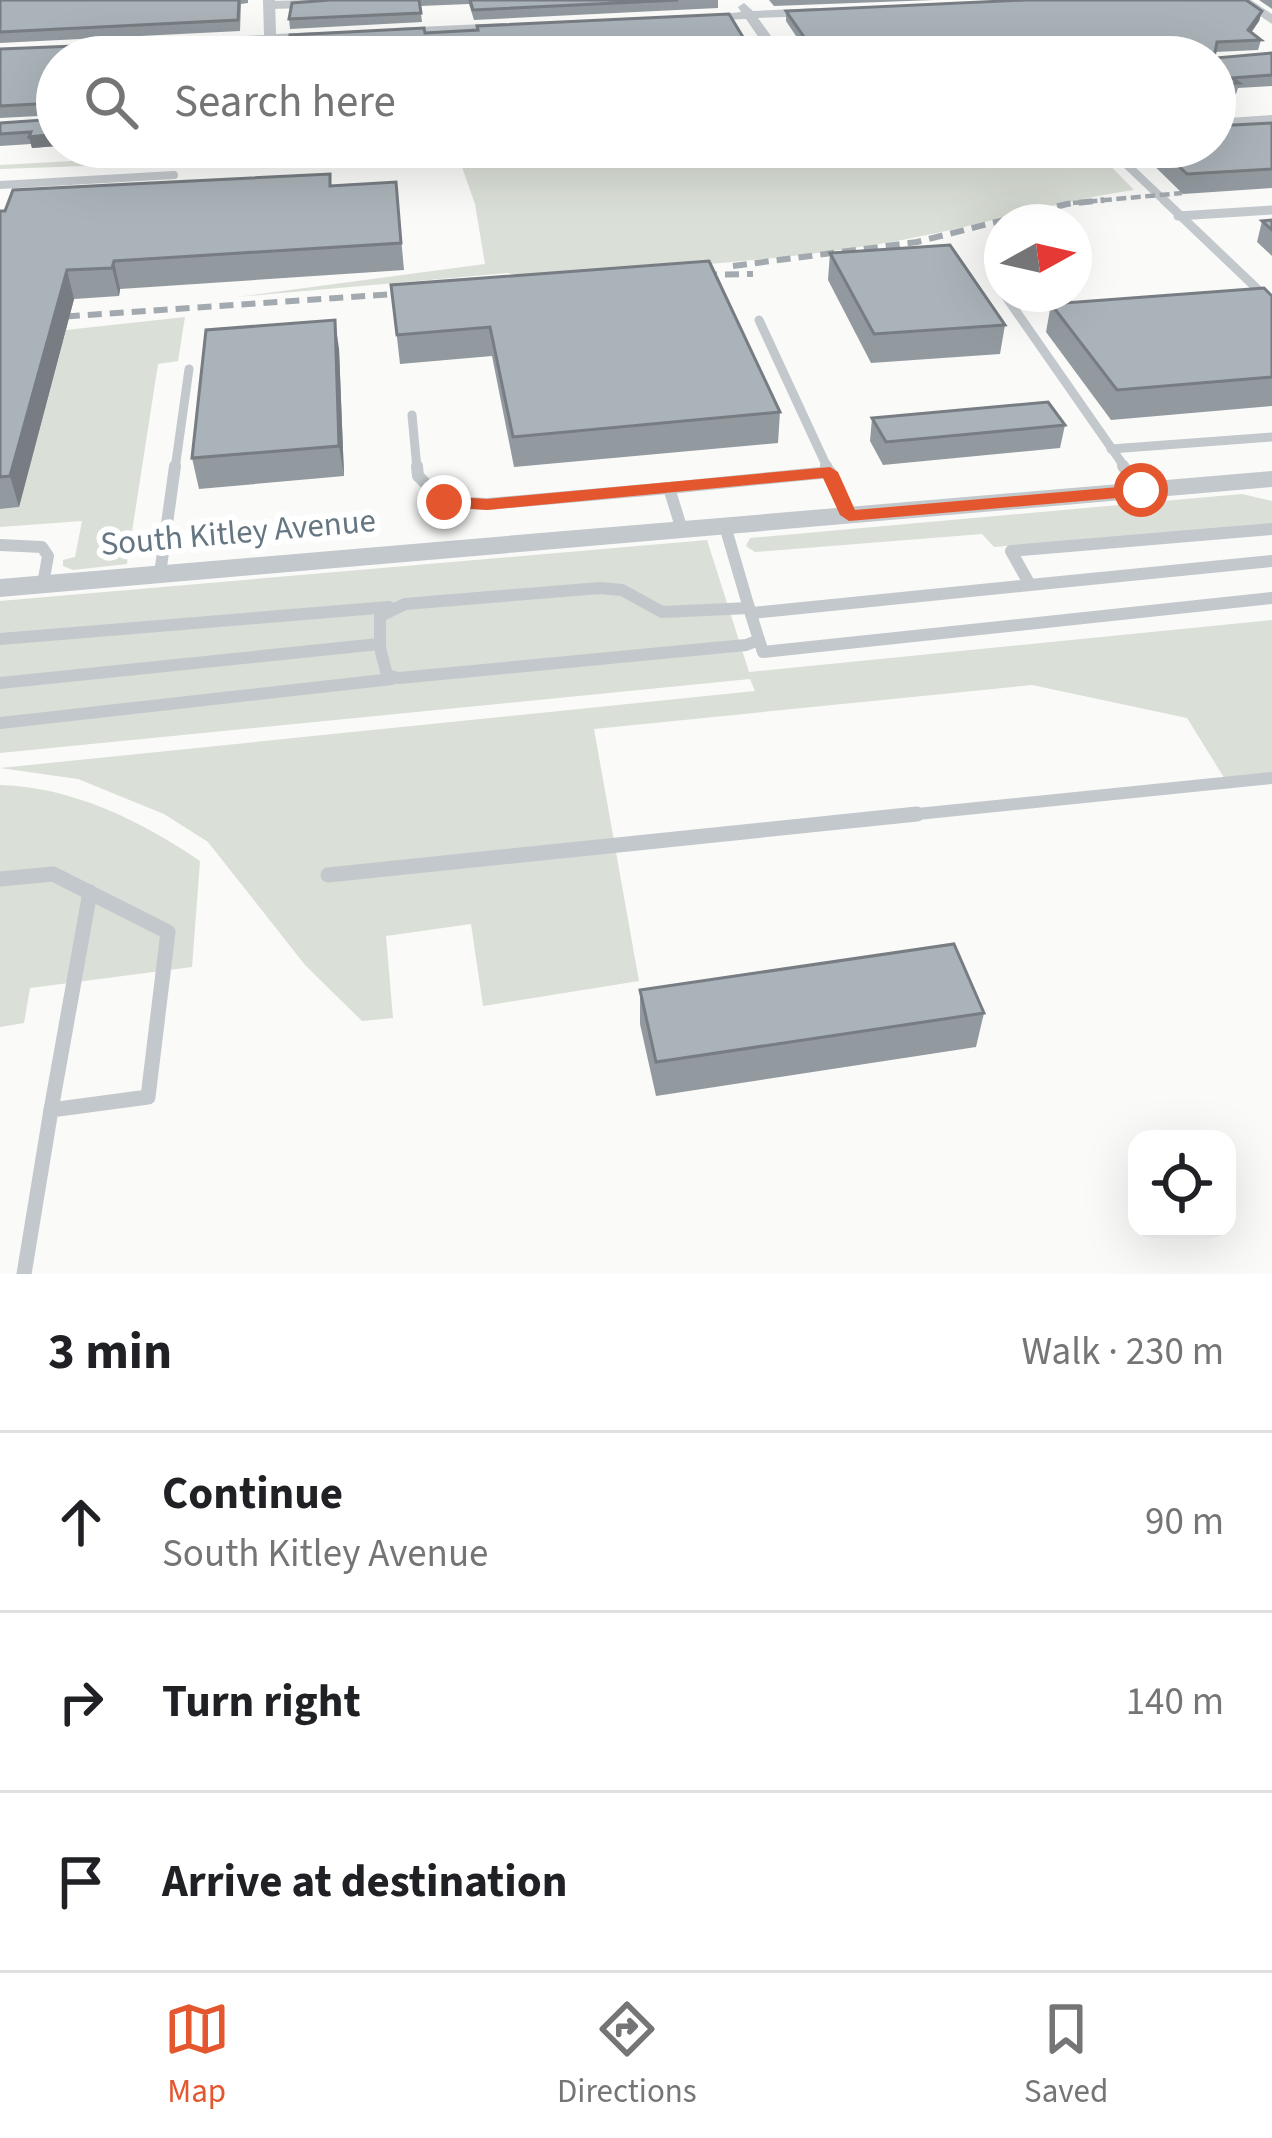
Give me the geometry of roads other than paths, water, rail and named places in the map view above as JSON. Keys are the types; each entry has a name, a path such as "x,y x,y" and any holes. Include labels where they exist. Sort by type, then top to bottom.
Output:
{"street":[{"path":"739,0 764,36"},
{"path":"1243,0 1272,20"},
{"path":"269,3 270,36"},
{"path":"682,18 838,10"},
{"path":"384,33 521,26"},
{"path":"315,36 338,35"},
{"name":"South Kitley Avenue","path":"0,588 1272,479"}],"lane":[{"path":"269,3 315,3"},
{"path":"1236,122 1272,119"},
{"path":"1129,168 1272,304"},
{"path":"0,185 174,175"},
{"path":"1178,216 1272,210"},
{"path":"1017,312 1141,490"},
{"path":"759,320 849,515"},
{"path":"160,574 189,369"},
{"path":"412,415 418,476 444,502 487,504 830,472"},
{"path":"1111,449 1272,437"},
{"path":"669,488 682,530"},
{"path":"725,526 763,652 1272,598"},
{"path":"1030,585 1011,551 1272,529"},
{"path":"0,545 41,547 49,556 43,584"},
{"path":"0,639 600,588 622,590 662,612 751,611 1272,561"},
{"path":"390,607 380,616 380,644 387,675 399,678"},
{"path":"0,723 759,640"},
{"path":"0,683 380,644"},
{"path":"328,875 1272,778"},
{"path":"1,883 53,874 168,932 148,1097 51,1109"},
{"path":"24,1274 90,892"}],"railway":[{"path":"1094,201 1182,193"},
{"path":"1094,201 1104,200"},
{"path":"733,266 917,242 1094,201"},
{"path":"1073,203 1094,201"},
{"path":"681,275 753,274"},
{"path":"0,321 424,292"}]}
